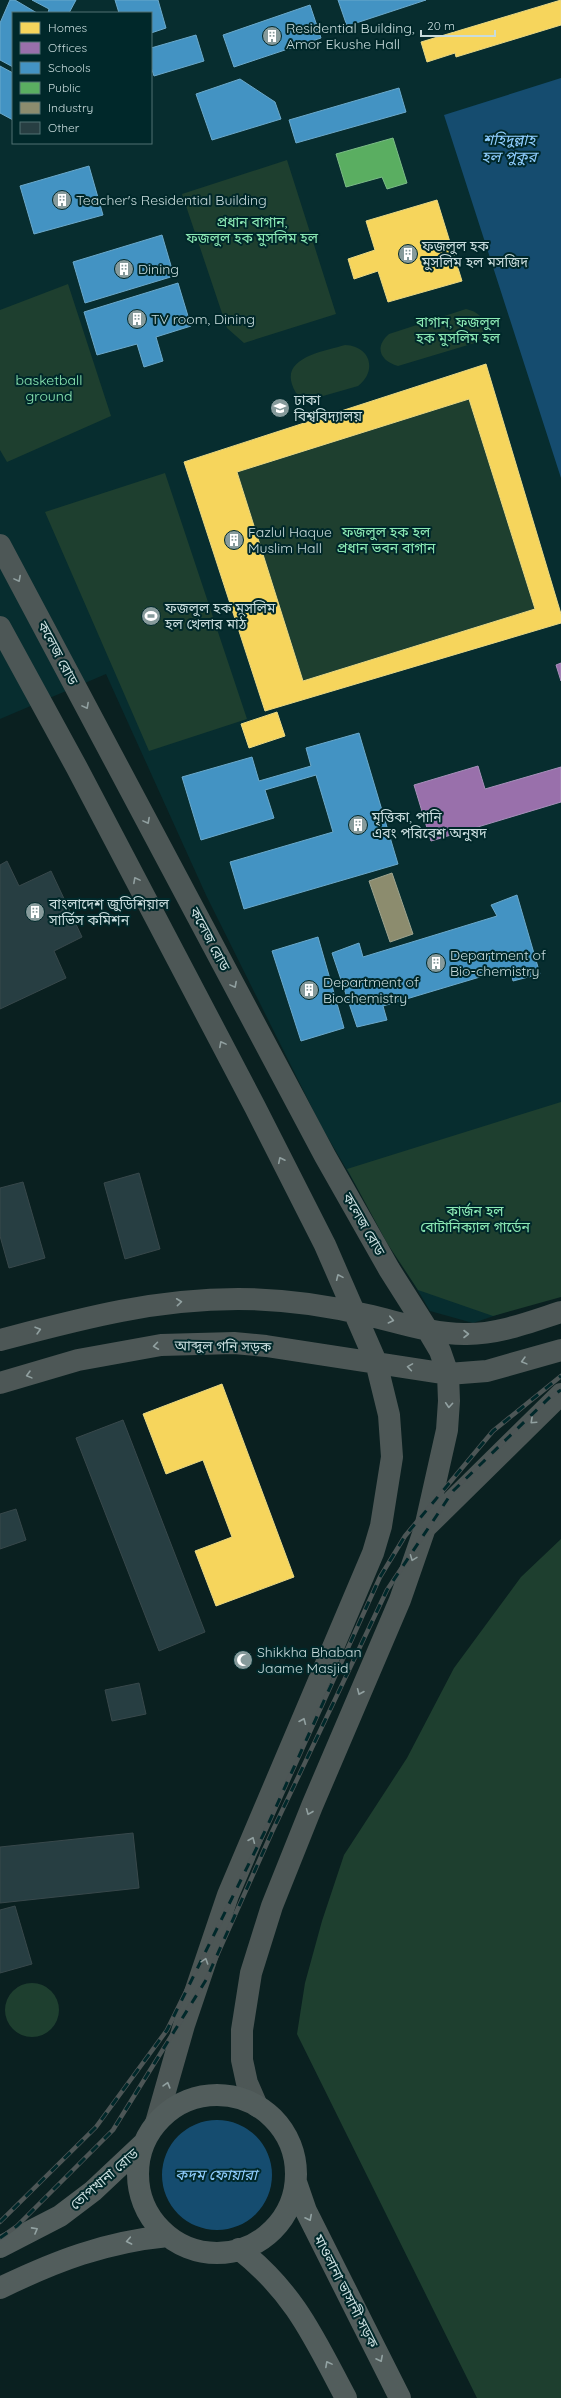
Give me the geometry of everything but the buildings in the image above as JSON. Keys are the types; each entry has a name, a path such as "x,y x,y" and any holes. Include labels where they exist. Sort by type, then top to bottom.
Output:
{"highway":[{"path":"222,2095 234,2097 257,2106 280,2125 288,2138 296,2167 296,2182 291,2202 281,2220 267,2235 239,2249 207,2253 186,2247 168,2236 155,2224 146,2210 140,2194 138,2178 139,2160 144,2144 156,2123 170,2111 186,2101 203,2096 222,2095"},
{"name":"তোপখানা রোড","path":"0,2247 60,2216 93,2192 144,2144"},
{"name":"মাওলানা ভাসানী সড়ক","path":"296,2182 306,2211 400,2398"},
{"path":"0,2288 81,2253 132,2240 168,2236"},
{"path":"239,2249 261,2266 280,2286 305,2320 346,2398"}],"main road":[{"name":"কলেজ রোড","path":"0,545 325,1156 389,1269 428,1329 440,1351 448,1374 449,1401 447,1430 425,1528 400,1600 312,1806 278,1892 252,1967 242,2030 242,2060 246,2083 257,2106"},
{"path":"0,627 77,768 255,1107 325,1245 376,1362 389,1415 392,1457 381,1526 373,1553 228,1895 184,2025 156,2123"},
{"path":"0,1340 82,1318 141,1306 193,1301 238,1299 279,1302 355,1312 428,1329 465,1334 494,1332 561,1312"},
{"name":"আব্দুল গনি সড়ক","path":"0,1383 78,1360 119,1351 175,1344 234,1343 266,1346 448,1374 488,1371 561,1350"},
{"path":"425,1528 561,1394"}],"shaded area":[{"name":"ঢাকা বিশ্ববিদ্যালয়","path":"0,0 561,0 561,1293 473,1323 430,1311 321,1126 206,895 106,674 0,719"}],"green space":[{"name":"প্রধান বাগান, ফজলুল হক মুসলিম হল","path":"287,160 336,314 244,343 227,328 182,194"},
{"name":"basketball ground","path":"68,284 111,416 7,462 0,450 0,310"},
{"name":"বাগান, ফজলুল হক মুসলিম হল","path":"466,309 477,314 483,321 483,331 478,342 398,366 387,361 383,357 381,353 382,344 384,339 389,334"},
{"path":"345,345 354,346 365,354 368,360 368,373 358,386 309,400 296,393 291,381 292,372 296,364 304,358 314,354"},
{"name":"ফজলুল হক হল প্রধান ভবন বাগান","path":"469,399 535,609 303,681 237,472"},
{"name":"ফজলুল হক মুসলিম হল খেলার মাঠ","path":"165,473 247,719 149,751 45,512"},
{"name":"কার্জন হল বোটানিক্যাল গার্ডেন","path":"561,1102 561,1297 493,1316 418,1290 387,1243 347,1169"},
{"path":"561,1539 561,2398 477,2398 297,2034 305,1983 322,1921 344,1855 407,1758 454,1668 521,1577"},
{"path":"32,1983 42,1985 51,1991 57,2000 59,2010 57,2020 51,2029 42,2035 32,2037 22,2035 13,2029 7,2020 5,2010 7,2000 13,1991 22,1985"}],"water":[{"name":"শহিদুল্লাহ হল পুকুর","path":"561,78 561,478 444,115"},
{"name":"কদম ফোয়ারা","path":"217,2120 238,2124 248,2129 256,2136 263,2144 268,2154 272,2175 268,2196 263,2206 256,2214 248,2221 238,2226 217,2230 196,2226 186,2221 178,2214 171,2206 166,2196 162,2175 166,2154 171,2144 178,2136 186,2129 196,2124"}],"railway":[{"path":"0,2222 96,2127 167,2030 266,1829 380,1577 405,1536 493,1431 561,1376"},
{"path":"0,2238 17,2226 113,2130 206,1980 272,1832 387,1590 453,1491 550,1397 561,1390"}],"place":[{"name":"Residential Building, Amor Ekushe Hall","path":"272,36"},
{"name":"Teacher's Residential Building","path":"62,200"},
{"name":"ফজলুল হক মুসলিম হল মসজিদ","path":"408,254"},
{"name":"Dining","path":"124,269"},
{"name":"TV room, Dining","path":"137,319"},
{"name":"ঢাকা বিশ্ববিদ্যালয়","path":"280,408"},
{"name":"Fazlul Haque Muslim Hall","path":"234,540"},
{"name":"ফজলুল হক মুসলিম হল খেলার মাঠ","path":"151,616"},
{"name":"মৃত্তিকা, পানি এবং পরিবেশ অনুষদ","path":"358,825"},
{"name":"বাংলাদেশ জুডিশিয়াল সার্ভিস কমিশন","path":"35,912"},
{"name":"Department of Bio-chemistry","path":"436,963"},
{"name":"Department of Biochemistry","path":"309,990"},
{"name":"Shikkha Bhaban Jaame Masjid","path":"243,1660"}]}
